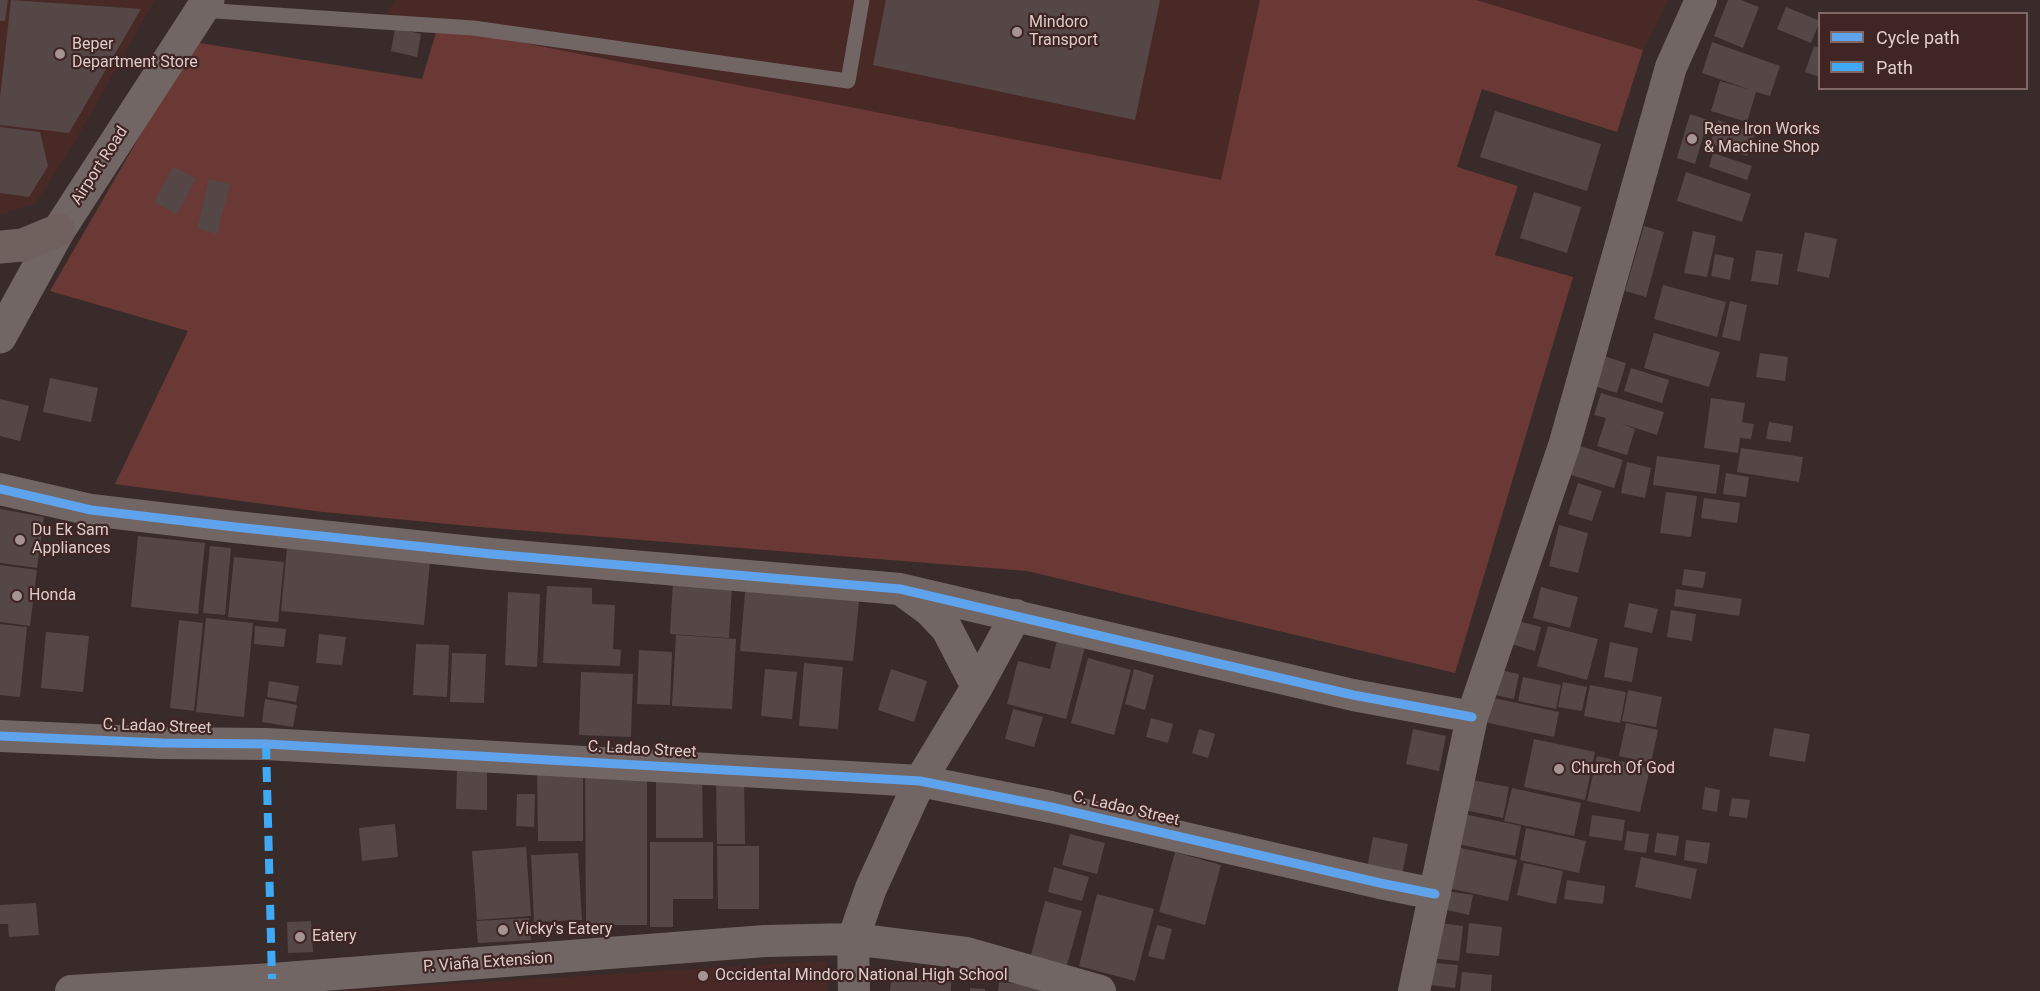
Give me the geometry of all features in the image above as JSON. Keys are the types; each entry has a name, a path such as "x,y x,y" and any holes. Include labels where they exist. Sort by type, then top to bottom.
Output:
{"main road":[{"path":"0,247 23,245 59,230"}],"street":[{"path":"1414,991 1472,717 1564,446 1671,67 1701,0"},
{"name":"Airport Road","path":"0,337 59,230 204,5"},
{"path":"0,489 91,510 246,528 491,554 900,589 1353,695 1472,717"},
{"path":"900,589 929,610 947,629 977,687"},
{"path":"854,991 854,939 872,888 920,781 977,687 1016,615"},
{"name":"C. Ladao Street","path":"0,736 162,743 266,744 920,781 1052,807 1275,860 1435,894"},
{"name":"P. Viaña Extension","path":"71,991 272,979 765,941 854,939 966,953 1084,989"}],"lane":[{"path":"204,5 473,28 848,81 862,0"}],"shaded area":[{"name":"Beper Department Store","path":"0,0 155,0 77,138 36,203 0,215"},
{"path":"395,0 1260,0 1221,181 385,15"},
{"path":"1260,0 1476,0 1643,50 1617,132 1482,89 1457,167 1518,186 1495,255 1573,277 1455,673 1027,571 480,527 323,512 115,484 188,331 50,291 194,42 422,79 438,26 1221,180"},
{"path":"1476,0 1669,0 1643,50"},
{"name":"Occidental Mindoro National High School","path":"827,961 827,991 332,991"}],"building":[{"path":"0,0 8,0 5,21 0,21"},
{"name":"Beper Department Store","path":"11,0 141,9 69,133 0,125 0,98"},
{"name":"Mindoro Transport","path":"886,0 1160,0 1135,120 873,65"},
{"path":"1728,0 1741,0 1759,7 1743,48 1714,36"},
{"path":"1786,7 1818,20 1811,43 1777,29"},
{"path":"395,28 421,34 417,57 391,51"},
{"path":"1712,42 1780,66 1770,96 1756,92 1747,122 1711,111 1720,81 1751,90 1702,73"},
{"path":"1814,46 1818,47 1818,76 1805,72"},
{"path":"1495,111 1601,144 1587,191 1480,157"},
{"name":"Rene Iron Works & Machine Shop","path":"1690,114 1708,120 1695,164 1677,158"},
{"path":"1718,120 1755,133 1747,156 1710,144"},
{"path":"0,127 40,132 48,166 29,197 0,193"},
{"path":"1713,153 1752,166 1747,180 1709,167"},
{"path":"173,167 196,178 177,214 154,202"},
{"path":"1686,172 1751,194 1742,222 1677,201"},
{"path":"209,179 230,184 217,234 197,228"},
{"path":"1534,192 1581,207 1567,253 1520,238"},
{"path":"1644,226 1664,232 1646,297 1625,291"},
{"path":"1693,231 1716,236 1707,277 1684,273"},
{"path":"1805,232 1837,239 1829,278 1797,271"},
{"path":"1756,250 1783,254 1778,285 1751,281"},
{"path":"1715,254 1734,258 1730,280 1711,276"},
{"path":"1663,285 1726,302 1717,337 1654,319"},
{"path":"1730,301 1747,305 1740,341 1722,337"},
{"path":"1654,333 1720,352 1709,387 1644,368"},
{"path":"1760,353 1788,357 1785,381 1756,377"},
{"path":"1600,355 1626,363 1617,393 1591,385"},
{"path":"1631,368 1669,380 1662,403 1624,391"},
{"path":"50,378 98,388 91,422 43,412"},
{"path":"1601,393 1664,412 1657,435 1620,423 1635,429 1627,455 1597,446 1606,418 1594,415"},
{"path":"1711,398 1745,403 1742,422 1754,424 1751,439 1740,438 1738,453 1704,448"},
{"path":"0,399 29,406 20,441 0,436"},
{"path":"1769,422 1793,426 1791,442 1766,439"},
{"path":"1580,446 1623,460 1614,488 1571,475"},
{"path":"1741,448 1803,457 1799,482 1737,472"},
{"path":"1657,456 1720,465 1716,494 1653,485"},
{"path":"1627,462 1651,468 1645,498 1621,493"},
{"path":"1726,473 1749,477 1746,497 1723,494"},
{"path":"1578,483 1602,491 1592,521 1568,514"},
{"path":"1666,492 1697,496 1691,537 1660,533"},
{"path":"1704,498 1740,503 1737,523 1701,518"},
{"name":"Du Ek Sam Appliances","path":"0,509 44,517 37,568 0,563"},
{"path":"1559,525 1588,533 1578,573 1549,566"},
{"path":"138,536 205,543 198,614 131,607"},
{"path":"210,546 231,548 225,615 203,613"},
{"path":"287,548 430,562 424,625 281,611"},
{"path":"234,557 284,562 278,622 228,617"},
{"name":"Honda","path":"0,565 37,570 30,626 0,622"},
{"path":"1684,569 1706,572 1703,588 1682,585"},
{"path":"673,581 732,585 729,638 670,634"},
{"path":"746,581 860,591 853,661 740,651"},
{"path":"547,586 592,588 592,604 615,605 613,649 621,650 620,666 543,663"},
{"path":"1541,587 1578,597 1570,628 1533,618"},
{"path":"1676,589 1742,599 1739,616 1674,606"},
{"path":"508,592 540,594 537,667 505,665"},
{"path":"1629,603 1658,609 1652,633 1624,627"},
{"path":"1671,610 1696,614 1692,641 1667,637"},
{"path":"206,618 253,623 244,717 196,712"},
{"path":"1510,619 1541,627 1535,651 1504,642"},
{"path":"179,620 203,623 194,711 170,708"},
{"path":"0,624 27,627 20,697 0,695"},
{"path":"255,626 286,629 284,647 254,644"},
{"path":"1548,626 1598,639 1587,680 1537,666"},
{"path":"46,632 89,636 83,692 41,688"},
{"path":"319,634 346,637 342,665 316,663"},
{"path":"676,635 736,639 732,709 672,706"},
{"path":"1057,640 1085,647 1066,719 1007,704 1018,661 1050,669"},
{"path":"1610,642 1638,648 1632,682 1604,677"},
{"path":"416,644 449,645 447,697 413,695"},
{"path":"639,650 672,652 670,705 637,704"},
{"path":"452,653 486,654 484,703 450,702"},
{"path":"1088,658 1131,670 1114,735 1071,723"},
{"path":"804,663 843,667 838,729 799,726"},
{"path":"1490,668 1519,674 1514,699 1485,693"},
{"path":"765,669 797,672 792,719 761,716"},
{"path":"891,669 927,681 914,722 878,710"},
{"path":"1134,669 1154,675 1145,710 1125,704"},
{"path":"581,672 633,674 631,737 579,735"},
{"path":"1523,677 1561,685 1556,709 1518,701"},
{"path":"269,681 299,686 296,702 267,697"},
{"path":"1563,682 1587,687 1582,711 1558,707"},
{"path":"1590,685 1626,692 1620,723 1584,716"},
{"path":"1628,690 1662,697 1656,727 1622,721"},
{"path":"1484,696 1559,712 1554,737 1479,721"},
{"path":"265,699 297,705 293,727 262,722"},
{"path":"1013,709 1043,717 1034,747 1005,739"},
{"path":"1151,718 1173,724 1168,743 1146,737"},
{"path":"1626,723 1658,730 1651,763 1619,756"},
{"path":"1774,728 1810,734 1805,762 1769,756"},
{"path":"1199,729 1215,734 1208,758 1192,753"},
{"path":"1413,729 1446,736 1439,771 1406,764"},
{"name":"Church Of God","path":"1534,739 1595,752 1585,800 1524,787"},
{"path":"1597,756 1650,768 1640,812 1587,801"},
{"path":"583,765 583,841 538,841 537,766"},
{"path":"585,766 647,766 647,925 612,925 612,928 586,929"},
{"path":"457,769 487,770 487,810 456,809"},
{"path":"702,771 703,838 656,838 656,772"},
{"path":"716,778 744,778 745,844 717,844"},
{"path":"1467,779 1509,787 1503,818 1460,809"},
{"path":"1705,787 1720,790 1717,812 1702,809"},
{"path":"1512,788 1581,803 1574,836 1504,821"},
{"path":"517,794 535,794 534,827 516,826"},
{"path":"1732,798 1750,800 1747,818 1729,816"},
{"path":"1459,813 1521,826 1515,856 1453,843"},
{"path":"1592,815 1625,820 1622,841 1589,836"},
{"path":"395,824 398,857 362,861 359,828"},
{"path":"1526,828 1586,841 1579,873 1520,860"},
{"path":"1627,831 1649,834 1646,853 1624,850"},
{"path":"1657,833 1679,836 1676,856 1654,852"},
{"path":"1070,834 1105,843 1097,874 1062,865"},
{"path":"1373,837 1408,844 1401,880 1366,873"},
{"path":"1686,840 1710,843 1707,864 1684,860"},
{"path":"650,842 713,842 713,899 673,899 673,927 650,927"},
{"path":"717,846 759,846 759,909 718,909"},
{"path":"1452,846 1517,860 1508,901 1443,887"},
{"path":"526,847 531,916 477,920 472,851"},
{"path":"1175,852 1221,865 1205,925 1159,912"},
{"path":"578,853 582,920 534,922 531,855"},
{"path":"1641,857 1697,869 1691,899 1635,887"},
{"path":"1524,863 1563,871 1556,904 1517,895"},
{"path":"1054,867 1089,877 1082,901 1048,892"},
{"path":"1567,880 1605,886 1603,904 1564,899"},
{"path":"1446,891 1473,895 1469,915 1443,909"},
{"path":"1097,894 1154,909 1135,981 1079,966"},
{"path":"1045,901 1082,911 1067,965 1031,955"},
{"path":"36,903 39,935 9,937 8,924 0,924 0,905"},
{"name":"Vicky's Eatery","path":"529,918 531,940 478,943 476,921"},
{"name":"Eatery","path":"311,921 313,952 288,953 287,922"},
{"path":"1432,922 1463,926 1459,961 1429,958"},
{"path":"1469,923 1502,927 1499,956 1466,953"},
{"path":"1157,925 1172,929 1164,960 1148,956"},
{"path":"1433,963 1458,965 1455,988 1431,985"},
{"path":"1462,972 1492,975 1491,991 1460,991"},
{"path":"891,978 951,980 951,991 890,991"},
{"path":"999,982 1049,987 1049,991 998,991"},
{"path":"970,988 985,989 985,991 970,991"}],"marked path":[{"path":"266,744 272,979"}],"cycle path":[{"path":"0,489 91,510 235,527 491,554 900,589 1353,695 1472,717"},
{"path":"0,736 162,743 266,744 920,781 1051,807 1435,894"}],"place":[{"name":"Mindoro Transport","path":"1017,32"},
{"name":"Beper Department Store","path":"60,54"},
{"name":"Rene Iron Works & Machine Shop","path":"1692,139"},
{"name":"Du Ek Sam Appliances","path":"20,540"},
{"name":"Honda","path":"17,596"},
{"name":"Church Of God","path":"1559,769"},
{"name":"Vicky's Eatery","path":"503,930"},
{"name":"Eatery","path":"300,937"},
{"name":"Occidental Mindoro National High School","path":"703,976"}]}
